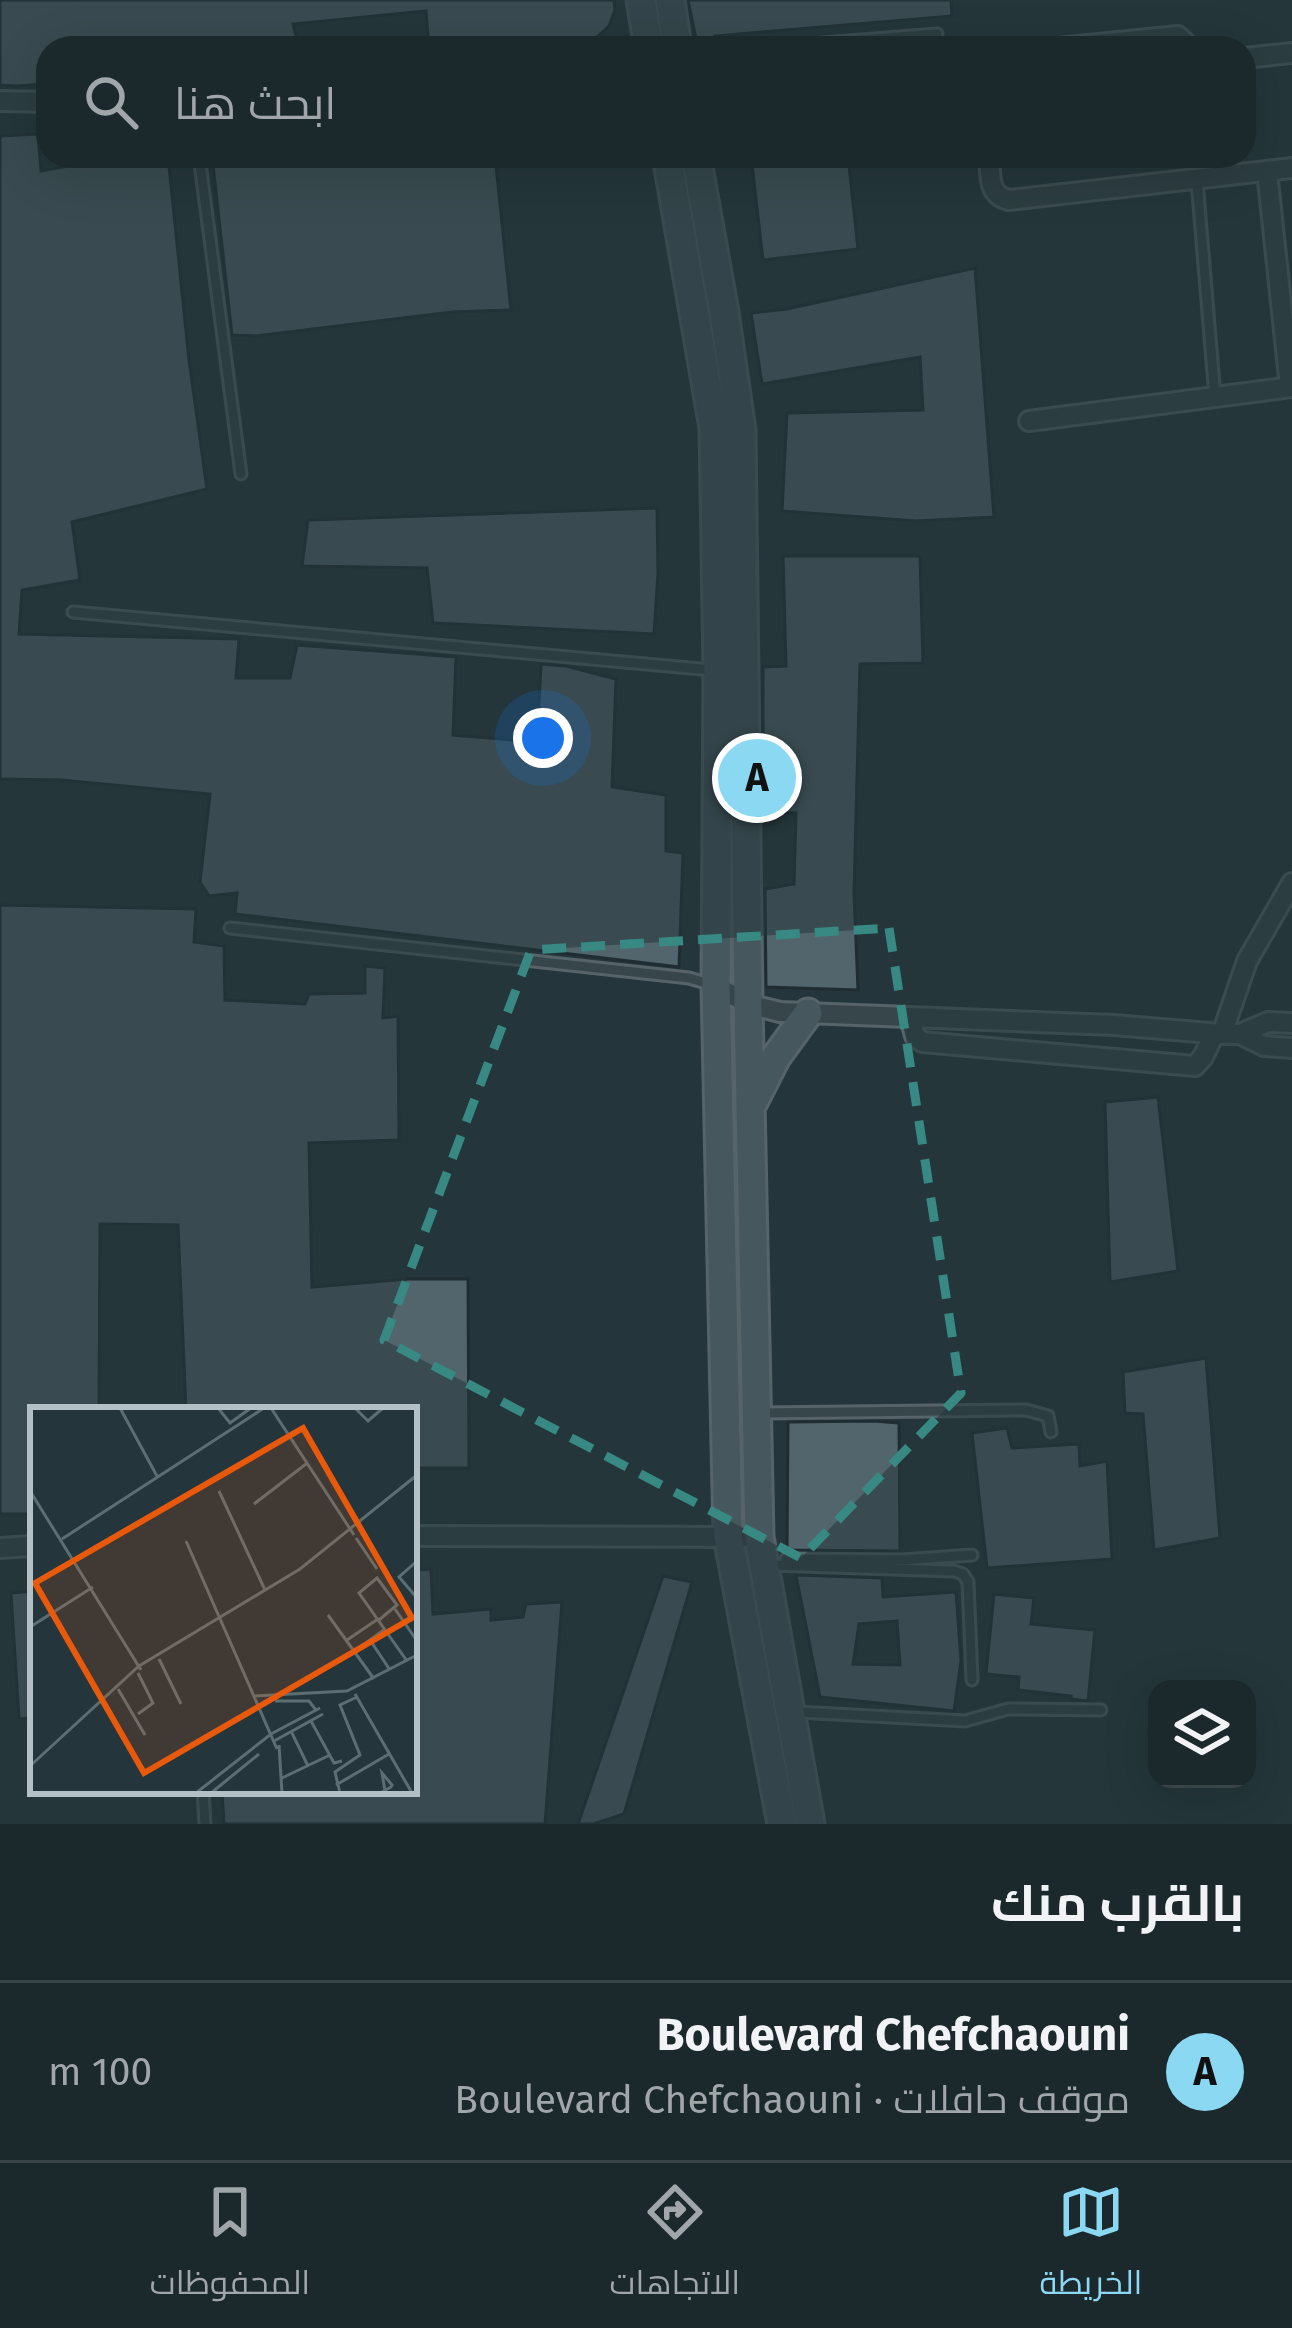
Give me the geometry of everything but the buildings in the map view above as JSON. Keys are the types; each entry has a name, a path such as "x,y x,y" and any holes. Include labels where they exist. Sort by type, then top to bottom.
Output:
{"street":[{"path":"641,0 647,36"},
{"path":"670,0 675,36"},
{"path":"1256,57 1292,53"},
{"path":"0,101 36,102"},
{"path":"669,168 713,428 718,670 716,986 728,1536 782,1824"},
{"path":"698,168 741,430 755,1413 762,1554 810,1824"},
{"path":"990,168 992,190 1009,200 1292,169"},
{"path":"1201,179 1202,168"},
{"path":"1029,421 1291,387 1285,281 1267,171"},
{"path":"910,1017 915,1036 922,1042 1195,1066 1225,1034 1247,961 1292,883"},
{"path":"716,986 767,1010 1114,1025 1225,1034 1264,1046 1292,1048"},
{"path":"751,1106 776,1057 808,1012"},
{"path":"1225,1034 1268,1022 1292,1023"},
{"path":"723,1277 754,1276"},
{"path":"417,1536 728,1536 762,1554"},
{"path":"0,1547 30,1546"}],"lane":[{"path":"911,36 937,34"},
{"path":"201,168 241,474"},
{"path":"1201,179 1215,397"},
{"path":"73,612 718,670"},
{"path":"230,928 689,978 716,986"},
{"path":"755,1413 1026,1410 1048,1416 1051,1432"},
{"path":"762,1554 954,1571 966,1578 972,1680"},
{"path":"902,1565 973,1555"},
{"path":"789,1712 965,1721 1008,1709 1101,1710"},
{"path":"203,1794 205,1824"}],"highlighted area":[{"path":"889,928 961,1393 801,1558 384,1340 531,950"}],"place":[{"name":"Boulevard Chefchaouni","path":"757,778"}]}
